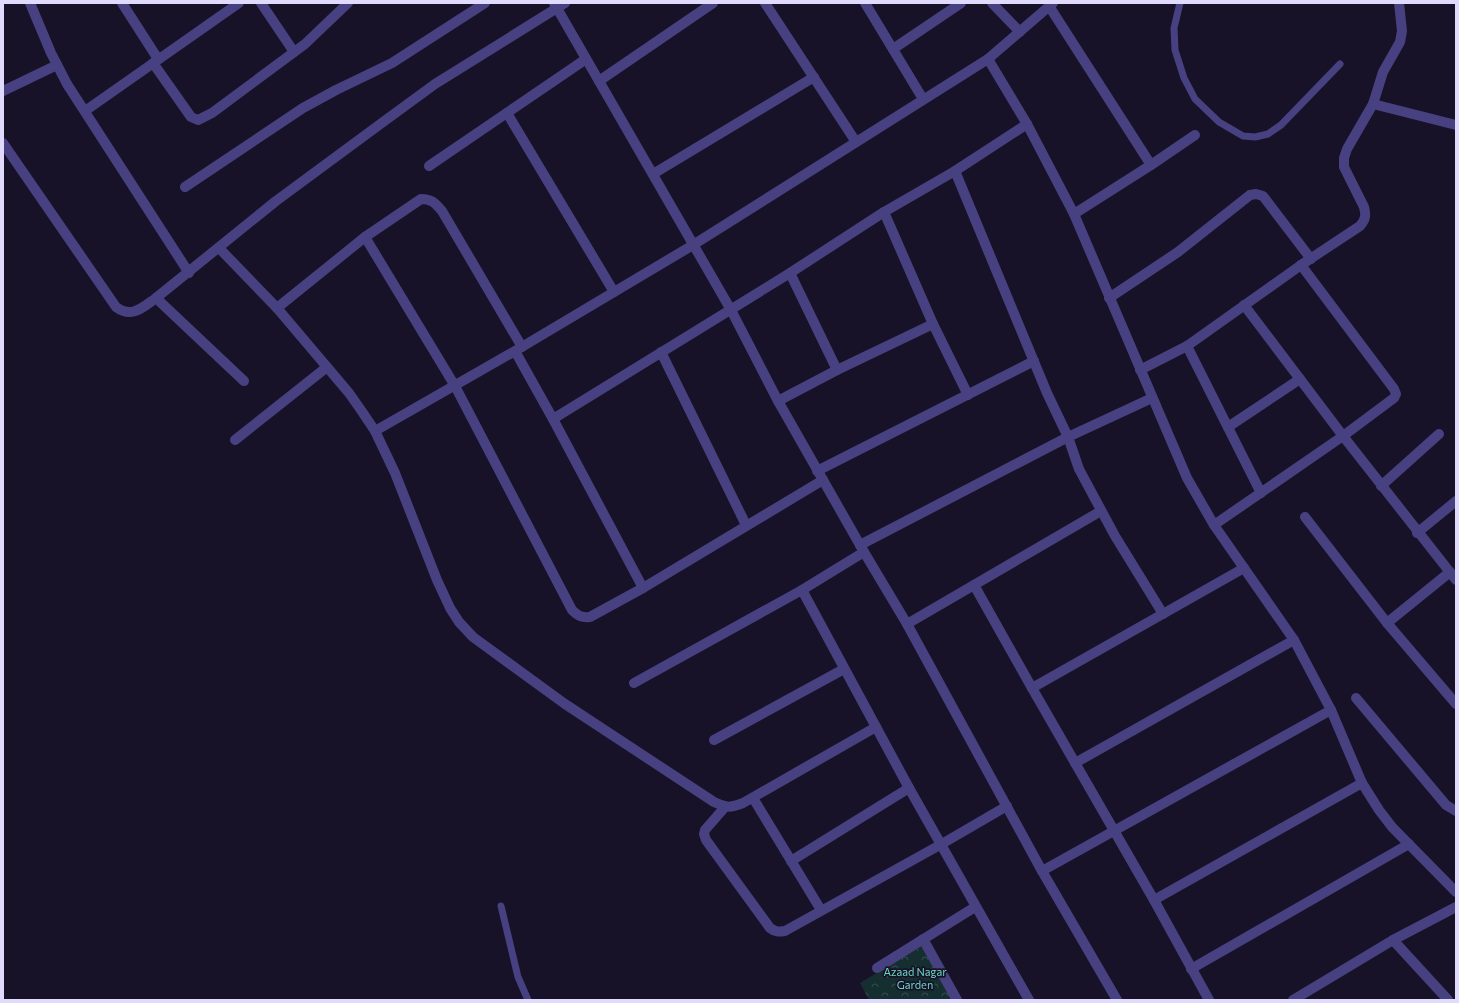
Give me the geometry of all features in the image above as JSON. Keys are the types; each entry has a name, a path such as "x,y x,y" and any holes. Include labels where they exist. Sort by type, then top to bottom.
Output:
{"street":[{"path":"30,3 57,65 67,84 189,272"},
{"path":"122,3 191,117 198,120 212,113 294,52 318,33 348,3"},
{"path":"85,111 239,3"},
{"path":"261,3 294,52"},
{"path":"185,187 303,108 392,63 485,3"},
{"path":"598,81 713,3"},
{"path":"765,3 856,142"},
{"path":"865,3 924,99"},
{"path":"893,50 961,3"},
{"path":"992,3 1020,32"},
{"path":"1140,370 1187,346 1300,265 1360,226 1365,220 1366,214 1364,207 1344,167 1344,158 1347,149 1373,104 1383,72 1400,42 1402,31 1399,3"},
{"path":"374,431 455,386 693,245 988,59 1051,4 1151,165"},
{"path":"3,144 116,307 122,312 130,313 156,298 276,201 435,84 558,5 598,81 731,310 817,472 907,624 1042,871 1117,1000"},
{"path":"429,166 586,59"},
{"path":"988,59 1027,124 1074,214 1187,478 1214,525 1294,640 1331,710 1362,784 1392,827 1456,892"},
{"path":"3,91 57,65"},
{"path":"652,174 814,77"},
{"path":"1373,104 1456,125"},
{"path":"507,113 614,292"},
{"path":"553,419 731,310 884,212 955,171 1027,124"},
{"path":"1074,214 1195,135"},
{"path":"955,171 1046,393 1068,437 1078,469 1101,511 1163,614"},
{"path":"1109,298 1178,252 1250,195 1256,194 1263,196 1311,259"},
{"path":"277,308 365,237 421,199 430,199 442,211 518,349 553,419 643,588"},
{"path":"884,212 933,324 968,395"},
{"path":"365,237 455,386 572,610 577,615 583,618 590,617 643,588 823,480"},
{"path":"219,248 277,308 349,393 364,413 395,473 437,580 450,608 459,622 473,637 565,704 714,802 725,807 733,807 753,798 876,726"},
{"path":"1214,525 1343,436 1394,398 1396,394 1394,388 1300,265"},
{"path":"790,273 837,370"},
{"path":"156,298 244,380"},
{"path":"1244,305 1417,533 1453,576 1387,623"},
{"path":"778,401 837,370 933,324"},
{"path":"1187,346 1261,493"},
{"path":"661,352 746,525"},
{"path":"817,472 1034,361"},
{"path":"235,440 327,367"},
{"path":"1228,427 1300,379"},
{"path":"634,683 802,590 862,548 1068,437 1152,398"},
{"path":"1382,486 1439,434"},
{"path":"1417,533 1456,501"},
{"path":"907,624 1101,511"},
{"path":"1305,516 1387,623 1456,704"},
{"path":"1032,688 1244,568"},
{"path":"974,585 1154,900 1209,1000"},
{"path":"802,590 940,845 1029,1000"},
{"path":"1075,763 1294,640"},
{"path":"714,740 844,669"},
{"path":"1356,698 1446,805 1456,810"},
{"path":"1042,871 1115,832 1331,710"},
{"path":"1154,900 1362,784"},
{"path":"791,860 909,788"},
{"path":"753,798 821,910"},
{"path":"725,807 707,825 704,834 706,840 770,928 779,932 785,931 1007,806"},
{"path":"1191,969 1410,844"},
{"path":"877,968 975,906"},
{"path":"1293,1000 1393,940 1456,906"},
{"path":"923,939 957,1000"},
{"path":"1393,940 1444,999"}],"lane":[{"path":"1180,3 1174,28 1175,50 1184,78 1195,99 1219,122 1243,136 1256,137 1268,134 1281,125 1340,64"},
{"path":"501,906 518,977 528,1000"}],"green space":[{"name":"Azaad Nagar Garden","path":"924,945 953,1000 869,1000 860,983"}]}
